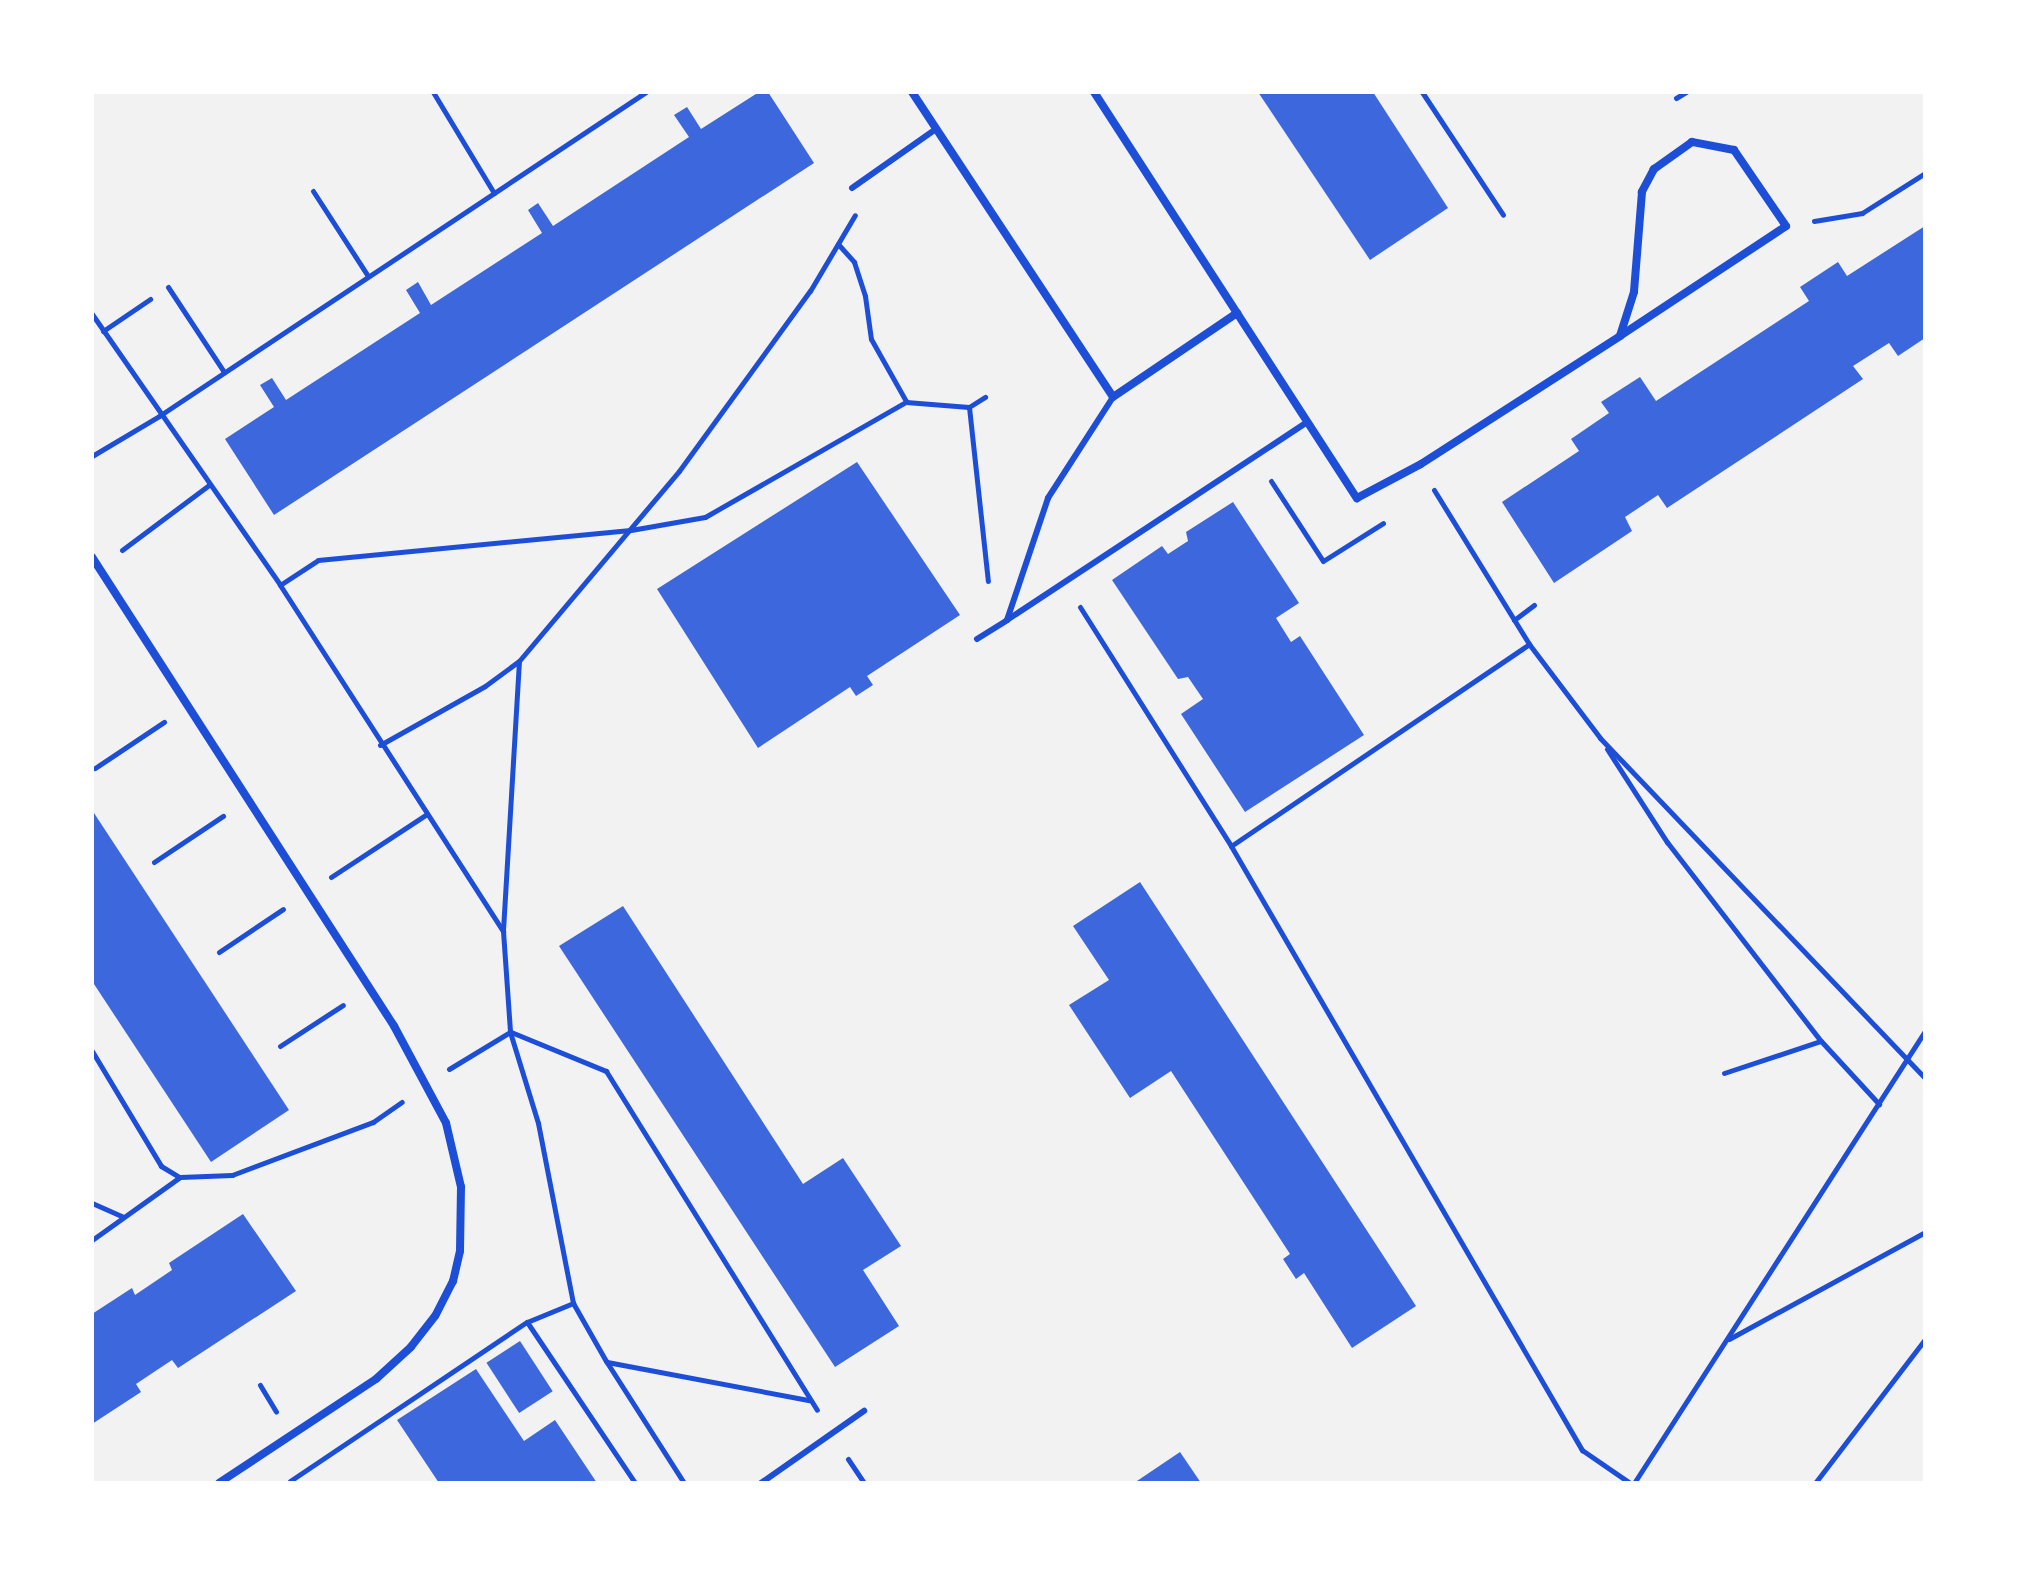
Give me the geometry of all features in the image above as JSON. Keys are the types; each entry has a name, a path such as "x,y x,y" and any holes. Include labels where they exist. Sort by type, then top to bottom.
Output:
{"street":[{"path":"912,92 1113,397 1237,313"},
{"path":"1094,92 1357,498 1421,464 1620,336 1786,226 1734,150 1692,142 1654,169 1642,192 1634,292 1620,336"},
{"path":"92,557 309,891 427,1084 446,1123 461,1187 460,1251 453,1281 435,1316 411,1347 376,1379 219,1483"}],"lane":[{"path":"852,188 936,129"},
{"path":"1007,620 1048,498 1113,397"},
{"path":"977,639 1066,584 1307,422"},
{"path":"761,1483 864,1411"}],"path":[{"path":"433,92 494,193"},
{"path":"1422,92 1503,215"},
{"path":"1679,92 1676,98 1686,92"},
{"path":"92,456 159,416 642,93"},
{"path":"1786,226 1862,213 1925,173"},
{"path":"313,191 368,276"},
{"path":"380,745 485,686 519,661 631,530 735,394 810,291 862,204"},
{"path":"838,244 854,262 865,296 871,339 906,402"},
{"path":"168,287 224,372"},
{"path":"103,331 150,299"},
{"path":"92,314 159,416 280,585 380,745 503,931"},
{"path":"280,585 318,560 423,547 631,530 705,517 906,402 969,407 985,397"},
{"path":"969,407 986,577 1007,620"},
{"path":"1421,464 1529,644 1600,738 1667,842 1821,1041 1879,1104"},
{"path":"99,568 209,485"},
{"path":"1066,584 1231,846 1582,1450 1632,1483 1729,1339 1925,1031"},
{"path":"1514,620 1534,605"},
{"path":"1231,846 1529,644"},
{"path":"519,661 503,931 510,1032 538,1123 573,1303 684,1483"},
{"path":"95,768 189,706"},
{"path":"1600,738 1925,1078"},
{"path":"154,862 249,799"},
{"path":"219,952 427,814"},
{"path":"280,1046 370,987"},
{"path":"92,1051 161,1166 180,1177 232,1175 373,1122 510,1032"},
{"path":"510,1032 606,1071 832,1433"},
{"path":"1724,1073 1821,1041"},
{"path":"92,1240 180,1177"},
{"path":"92,1203 124,1218"},
{"path":"1729,1339 1925,1232"},
{"path":"290,1481 527,1322 573,1303"},
{"path":"527,1322 635,1483"},
{"path":"1815,1483 1925,1339"},
{"path":"606,1361 810,1400"}],"building":[{"path":"759,92 768,92 814,163 274,515 225,439 274,407 260,385 272,378 286,400 420,313 406,290 418,282 431,305 542,233 528,210 538,203 553,226 689,137 674,115 687,107 701,129"},
{"path":"1258,92 1373,92 1448,208 1370,260"},
{"path":"1925,226 1925,338 1898,356 1889,343 1853,366 1863,379 1667,508 1658,495 1625,517 1632,531 1554,583 1502,502 1579,451 1571,439 1609,413 1601,402 1640,377 1656,401 1809,301 1800,287 1838,262 1847,276"},
{"path":"857,462 960,615 867,676 873,685 856,696 850,687 758,748 657,589"},
{"path":"1233,502 1299,603 1276,618 1291,642 1300,636 1364,735 1245,812 1181,714 1203,699 1188,677 1178,679 1112,580 1162,546 1168,554 1188,541 1186,532"},
{"path":"92,810 289,1110 211,1162 92,981"},
{"path":"1140,882 1416,1306 1352,1348 1304,1273 1296,1279 1283,1259 1290,1254 1171,1071 1130,1098 1069,1005 1109,980 1073,926"},
{"path":"623,906 803,1184 843,1158 901,1246 863,1270 899,1326 835,1367 559,946"},
{"path":"243,1214 296,1291 178,1368 172,1360 136,1384 141,1392 92,1424 92,1314 132,1288 135,1295 172,1270 169,1263"},
{"path":"520,1341 553,1391 519,1413 486,1363"},
{"path":"476,1369 524,1441 555,1420 597,1483 439,1483 397,1420"},
{"path":"1180,1452 1201,1483 1134,1483"}]}
